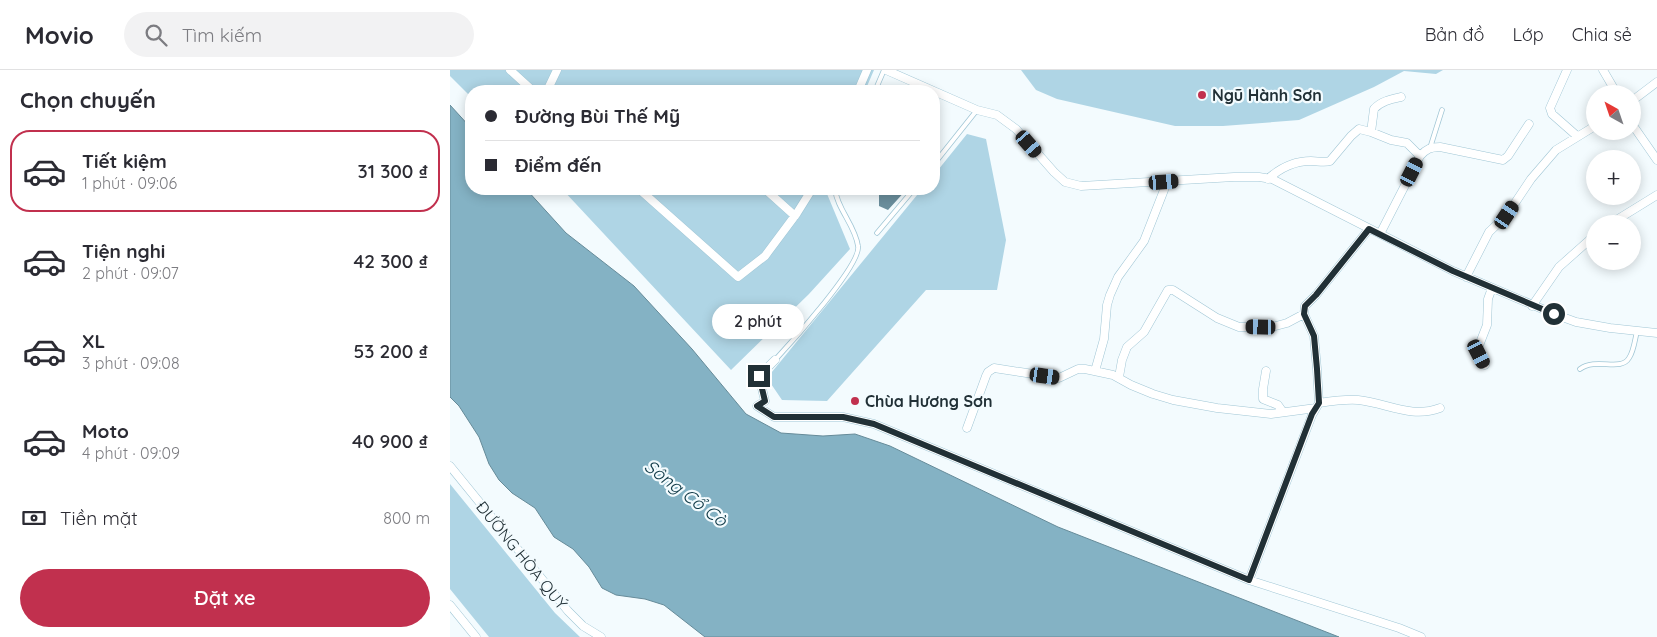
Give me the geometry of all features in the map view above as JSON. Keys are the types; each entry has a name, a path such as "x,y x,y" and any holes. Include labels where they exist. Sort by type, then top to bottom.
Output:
{"street":[{"path":"510,70 526,85"},
{"path":"550,85 557,70"},
{"path":"861,85 867,70"},
{"path":"885,70 920,85"},
{"path":"1567,70 1550,108 1552,114 1577,136"},
{"path":"1603,70 1612,85"},
{"path":"1641,94 1657,82"},
{"path":"940,94 977,110 997,115 1016,129 1065,182 1081,186 1234,177 1272,179 1466,277 1532,306 1576,322 1657,333"},
{"path":"1371,132 1376,106 1381,102 1401,97"},
{"path":"1380,234 1420,156 1430,148 1440,147 1503,160 1508,156 1529,124"},
{"path":"1268,179 1281,169 1296,163 1306,161 1327,163 1335,157 1356,131 1363,130 1391,140 1407,143 1420,156"},
{"path":"1466,277 1489,232 1507,215 1531,178 1556,150 1586,131"},
{"path":"1641,137 1657,160"},
{"path":"1095,371 1104,339 1107,304 1110,294 1118,277 1144,241 1164,190 1164,182"},
{"path":"646,195 738,277 765,256 808,195"},
{"path":"772,195 795,216"},
{"path":"1625,215 1657,195"},
{"path":"1249,580 1317,405 1317,369 1314,336 1304,314 1305,306 1369,229"},
{"path":"1532,306 1559,267 1586,244"},
{"path":"1485,365 1478,348 1487,324 1488,299 1492,288"},
{"path":"1119,377 1127,347 1144,332 1168,290 1172,290 1217,318 1239,327 1272,327 1304,314"},
{"path":"775,360 759,376 765,401 757,406 774,417 843,417 874,424 1249,580 1399,628 1421,637"},
{"path":"966,428 982,385 991,369 1059,378 1078,369 1095,371 1119,377 1142,390 1173,400 1257,413 1271,414 1337,400 1360,400 1400,410 1424,412 1440,408"},
{"path":"1266,371 1263,399 1278,405 1283,412"},
{"name":"ĐƯỜNG HÒA QUÝ","path":"450,466 568,611 583,626 601,637"},
{"path":"450,607 476,637"}],"lane":[{"path":"878,85 885,70"},
{"path":"940,156 977,110"},
{"path":"1430,148 1442,110"},
{"path":"775,360 798,335 838,284 859,251 855,236 837,195"},
{"path":"878,234 909,195"},
{"path":"1580,369 1589,364 1619,365 1625,363 1630,358 1637,331"}],"shaded area":[{"path":"450,70 874,70 868,85 465,85 465,91 450,76"},
{"name":"Ngũ Hành Sơn","path":"1021,70 1443,70 1436,74 1404,71 1374,87 1299,120 1223,126 1175,126 1057,99 1036,90"},
{"path":"967,134 986,139 1006,240 997,290 926,290 827,401 782,400 767,378 917,195 940,195 940,168"},
{"path":"568,195 828,195 850,249 809,294 731,370"},
{"path":"450,484 555,613 580,637 489,637 450,589"}],"water":[{"name":"Sông Cổ Cò","path":"450,105 465,121 465,195 531,195 566,233 634,286 692,349 746,414 781,433 823,436 855,434 890,446 1058,527 1339,637 705,637 664,605 645,599 616,595 602,588 589,567 573,549 554,537 535,508 512,493 499,480 489,464 479,437 459,406 450,397"}],"building":[{"path":"879,195 902,195 888,210 879,206"}],"place":[{"name":"Ngũ Hành Sơn","path":"1202,95"},
{"name":"Chùa Hương Sơn","path":"855,401"}],"route":[{"path":"759,376 765,401 757,406 774,417 843,417 874,424 1249,580 1312,414 1319,403 1314,336 1304,314 1305,306 1369,229 1453,271 1554,314"}]}
